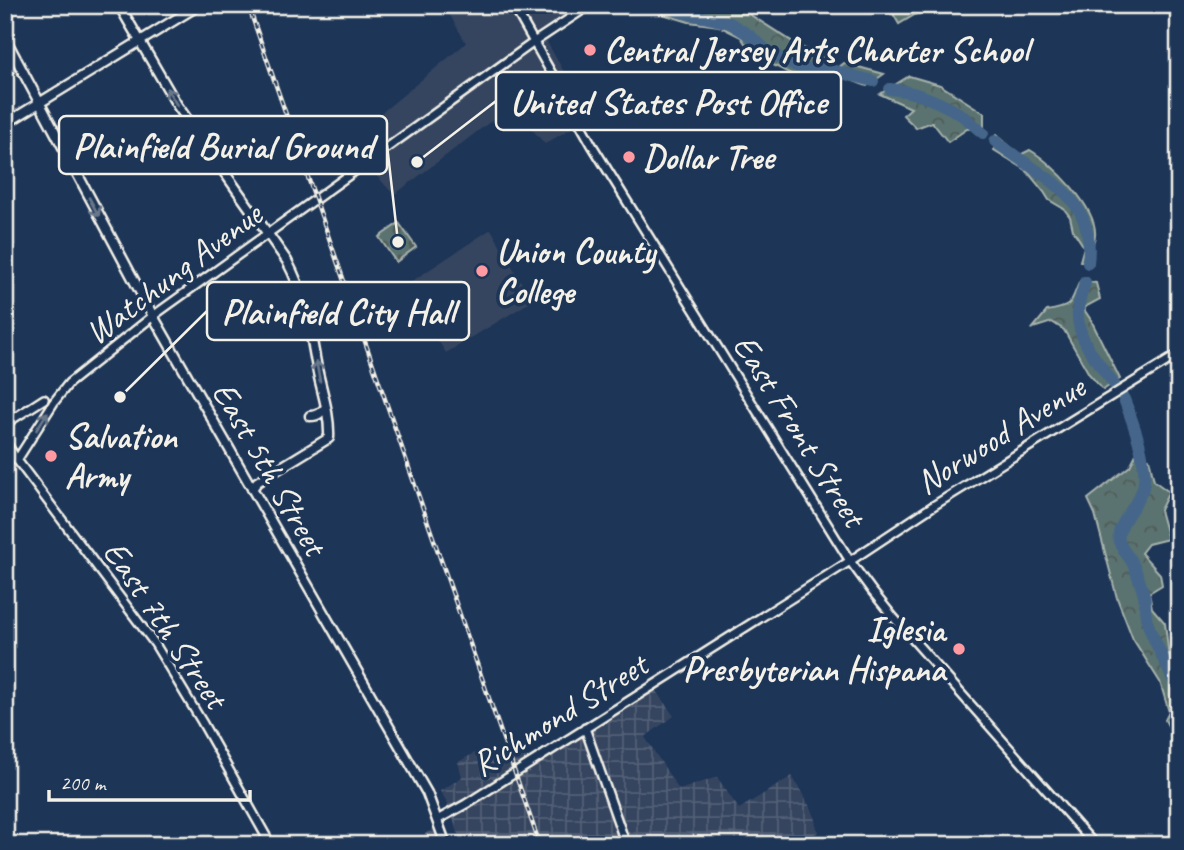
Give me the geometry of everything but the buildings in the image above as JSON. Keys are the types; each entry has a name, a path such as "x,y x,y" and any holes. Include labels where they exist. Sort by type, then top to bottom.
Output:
{"main road":[{"path":"119,5 177,105 287,261 303,298 330,425 329,439 257,482 252,489"},
{"path":"5,124 198,5"},
{"name":"East 5th Street","path":"5,38 153,316 427,793 446,845"},
{"path":"310,415 315,416 326,407"}],"street":[{"name":"East Front Street","path":"513,5 592,145 850,561 894,618 1095,845"},
{"name":"Watchung Avenue","path":"17,460 69,383 153,316 534,42 590,5"},
{"name":"Norwood Avenue","path":"850,561 933,506 1179,354"},
{"path":"5,424 44,399"},
{"name":"East 7th Street","path":"5,441 155,644 271,845"},
{"name":"Richmond Street","path":"438,820 850,561"},
{"path":"585,728 626,845"}],"shaded area":[{"path":"444,5 591,5 547,42 590,117 545,144 511,106 394,195 346,142 466,43"},
{"path":"491,229 532,301 446,353 403,287"},
{"path":"651,684 674,716 645,737 679,790 717,777 739,809 792,776 813,812 818,832 799,845 462,845 447,802 440,791 462,777 458,762 484,748 532,759"},
{"path":"433,829 439,845 407,845"}],"green space":[{"path":"657,5 731,5 801,47 824,57 825,63 838,68 844,63 884,74 867,86 839,76 824,77 807,91 790,113 783,103 796,80 793,75 748,48 741,37 719,26 689,22 662,14"},
{"path":"888,5 931,5 899,24"},
{"path":"909,76 940,85 984,113 984,128 967,129 948,142 932,122 916,128 903,115 911,108 880,94"},
{"path":"997,135 1020,155 1030,150 1039,156 1082,200 1094,225 1095,236 1086,262 1080,261 1084,247 1073,230 1070,217 1064,209 1049,200 1026,170 994,150"},
{"path":"399,223 416,247 396,262 379,237"},
{"path":"1080,281 1096,283 1100,299 1083,308 1120,379 1103,390 1089,374 1064,330 1052,322 1033,328 1047,311 1070,303"},
{"path":"1136,454 1149,458 1154,481 1169,492 1160,510 1168,539 1148,544 1141,553 1160,574 1162,585 1149,593 1152,608 1165,623 1169,657 1179,662 1179,741 1165,720 1169,712 1160,682 1133,639 1117,598 1095,514 1088,499 1130,466"}],"waterway":[{"path":"670,5 680,12 730,23 770,53 805,70 824,68 873,81"},
{"path":"890,89 944,105 963,116 983,133"},
{"path":"995,141 1046,177 1074,203 1083,219 1088,239 1088,263"},
{"path":"1085,282 1078,309 1080,330 1089,349 1114,384"},
{"path":"1124,399 1139,443 1144,478 1140,495 1120,529 1119,541 1136,571 1144,595 1147,621 1179,696"}],"railway":[{"path":"248,5 540,845"}],"place":[{"name":"Central Jersey Arts Charter School","path":"590,50"},
{"name":"Dollar Tree","path":"629,157"},
{"name":"United States Post Office","path":"417,162"},
{"name":"Plainfield Burial Ground","path":"398,242"},
{"name":"Union County College","path":"482,271"},
{"name":"Plainfield City Hall","path":"120,397"},
{"name":"Salvation Army","path":"51,456"},
{"name":"Iglesia Presbyterian Hispana","path":"959,649"}]}
